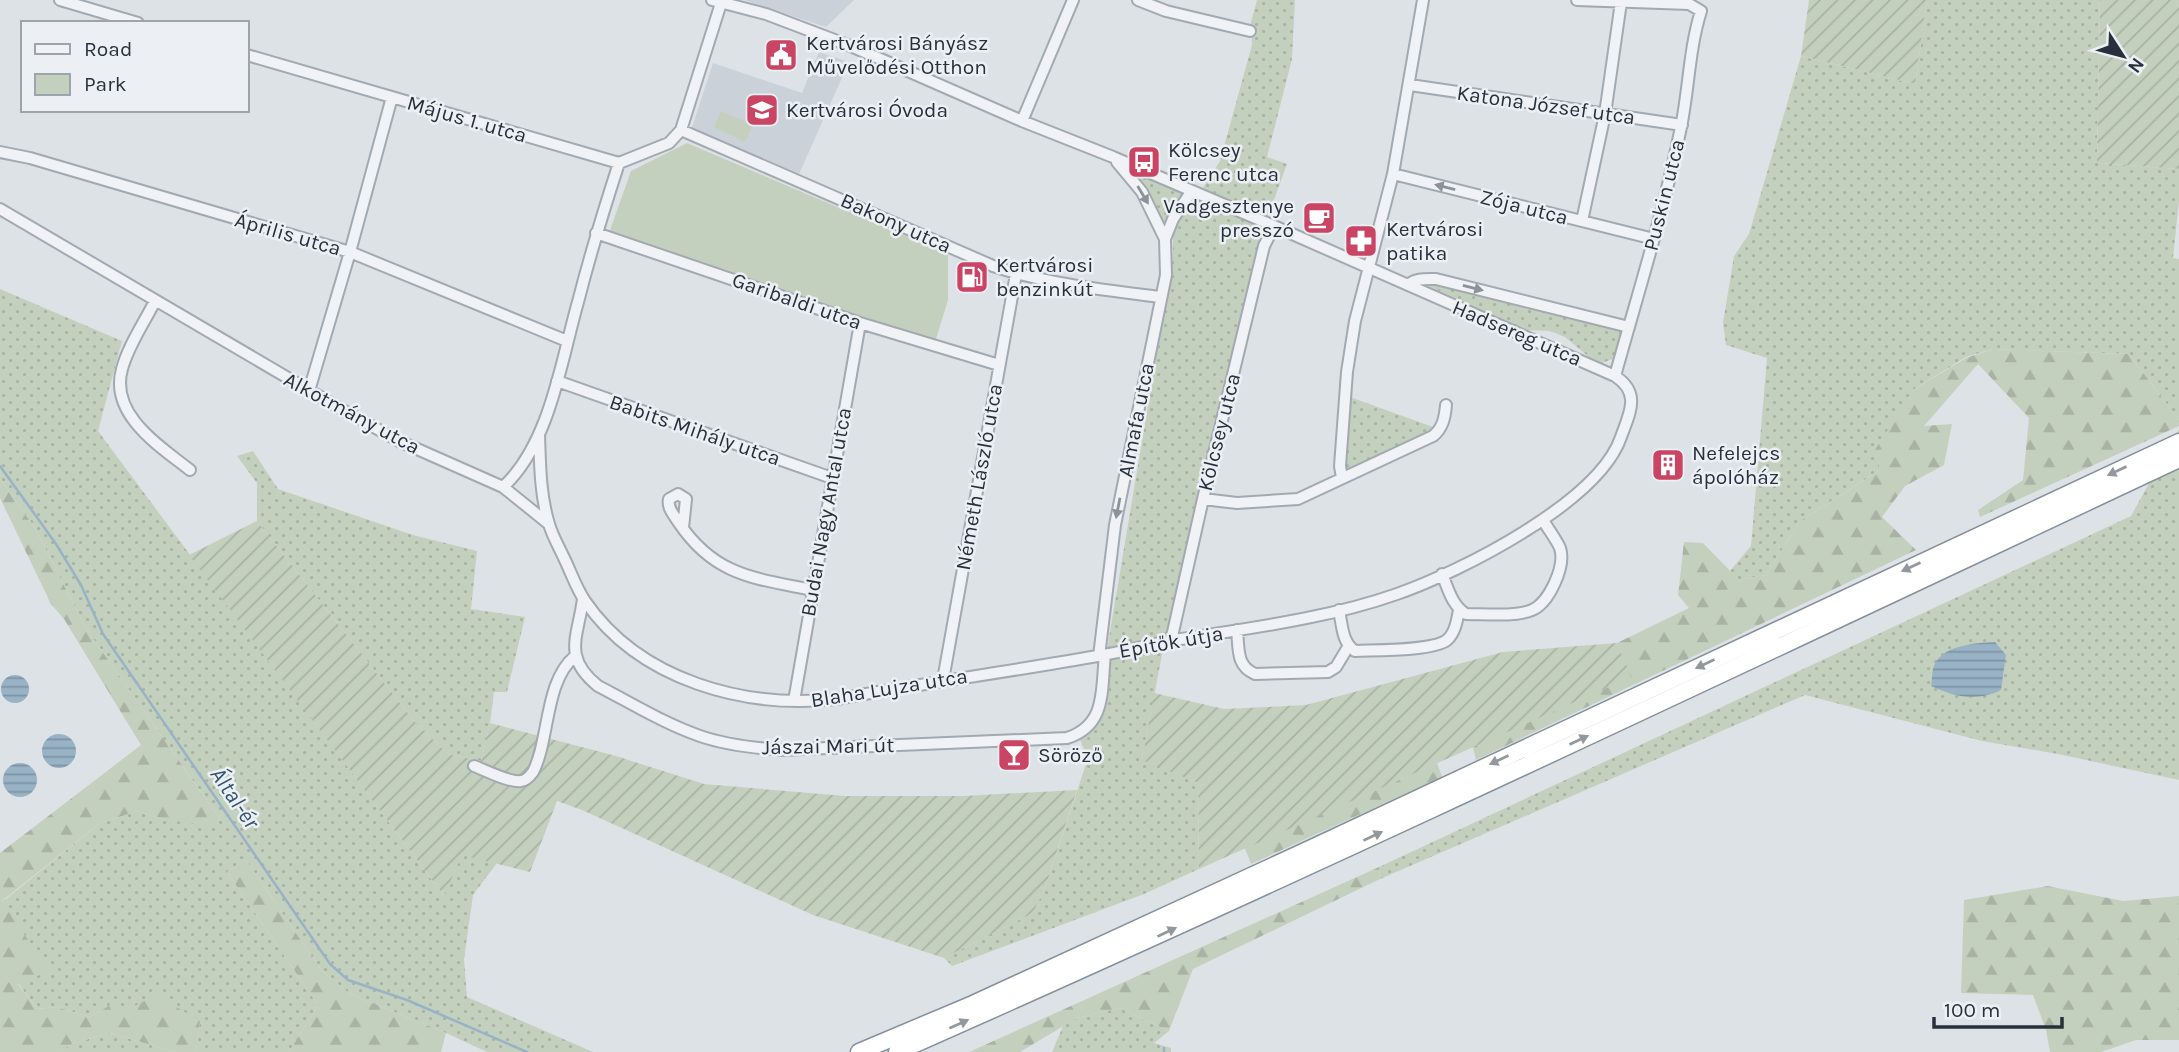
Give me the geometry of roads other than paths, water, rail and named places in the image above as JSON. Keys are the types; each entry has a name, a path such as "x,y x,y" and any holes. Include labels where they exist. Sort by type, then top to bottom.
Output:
{"highway":[{"path":"859,1052 973,1004 1301,853 2179,442"},
{"path":"897,1052 1354,846 2179,459"}],"street":[{"path":"60,0 131,21"},
{"path":"1022,121 1073,0"},
{"path":"1138,0 1166,11 1250,31"},
{"path":"1342,478 1340,466 1355,321 1393,174 1423,0"},
{"path":"1577,0 1621,2 1605,114 1582,221"},
{"path":"619,163 669,144 681,130 719,1"},
{"name":"Hadsereg utca","path":"719,1 766,14 853,47 1274,226 1620,379"},
{"name":"Puskin utca","path":"1620,379 1629,327 1682,125 1700,11 1689,5 1621,2"},
{"name":"Május 1. utca","path":"248,55 619,163"},
{"name":"Katona József utca","path":"1410,85 1682,125"},
{"path":"309,391 392,97"},
{"name":"Bakony utca","path":"681,130 993,266 1016,274 1083,288 1160,297"},
{"name":"Április utca","path":"0,152 30,158 350,252 567,341"},
{"name":"Hadsereg utca","path":"1113,157 1142,192 1165,239"},
{"name":"Blaha Lujza utca","path":"503,487 524,465 539,434 557,381 596,233 619,163"},
{"name":"Zója utca","path":"1393,174 1654,239"},
{"name":"Almafa utca","path":"1102,655 1115,525 1167,268 1165,239 1173,219 1191,192"},
{"name":"Alkotmány utca","path":"0,209 399,441 503,487 549,524"},
{"name":"Kölcsey utca","path":"1171,641 1264,246 1274,226"},
{"name":"Garibaldi utca","path":"596,233 860,323 999,365"},
{"name":"Németh László utca","path":"943,680 1016,274"},
{"name":"Hadsereg utca","path":"1408,285 1419,279 1436,279 1629,327"},
{"path":"155,301 122,370 122,391 131,415 139,427 190,470"},
{"name":"Budai Nagy Antal utca","path":"794,701 860,323"},
{"name":"Építők útja","path":"1102,655 1339,610 1399,593 1494,549 1543,520 1593,480 1609,461 1620,441 1631,405 1632,394 1620,379"},
{"name":"Babits Mihály utca","path":"557,381 832,478"},
{"path":"1203,499 1237,503 1298,499 1433,436 1445,419 1446,405"},
{"name":"Blaha Lujza utca","path":"539,434 542,488 549,524 583,599 613,633 665,670 725,692 771,701 794,701 837,699 1102,655"},
{"path":"1442,574 1459,610 1466,614 1532,611 1546,601 1562,558 1560,548 1543,520"},
{"path":"683,528 706,555 725,567 745,576 812,590"},
{"path":"474,766 514,781 528,778 535,766 563,669 575,656 583,599"},
{"path":"1339,610 1348,647 1355,651 1436,646 1447,640 1455,630 1459,610"},
{"name":"Építők útja","path":"1237,630 1240,662 1245,670 1255,674 1328,672 1336,667 1348,647"},
{"name":"Jászai Mari út","path":"575,656 581,670 598,686 674,726 727,744 781,750 1067,738 1087,728 1098,713 1102,655"}],"water":[{"path":"1995,642 2006,655 2001,690 1983,696 1966,697 1931,686 1933,669 1942,655 1959,647"},
{"path":"15,675 25,679 29,689 25,699 15,703 5,699 1,689 5,679"},
{"path":"59,734 71,739 76,751 71,763 59,768 47,763 42,751 47,739"},
{"path":"20,763 32,768 37,780 32,792 20,797 8,792 3,780 8,768"}],"waterway":[{"name":"Által-ér","path":"0,466 56,544 81,585 103,634 330,964 348,980 407,1000 527,1052"}],"place":[{"name":"Kertvárosi Bányász Művelődési Otthon","path":"781,55"},
{"name":"Kertvárosi Óvoda","path":"762,110"},
{"name":"Kölcsey Ferenc utca","path":"1144,162"},
{"name":"Vadgesztenye presszó","path":"1319,218"},
{"name":"Kertvárosi patika","path":"1361,241"},
{"name":"Kertvárosi benzinkút","path":"972,277"},
{"name":"Nefelejcs ápolóház","path":"1668,465"},
{"name":"Söröző","path":"1014,755"}]}
